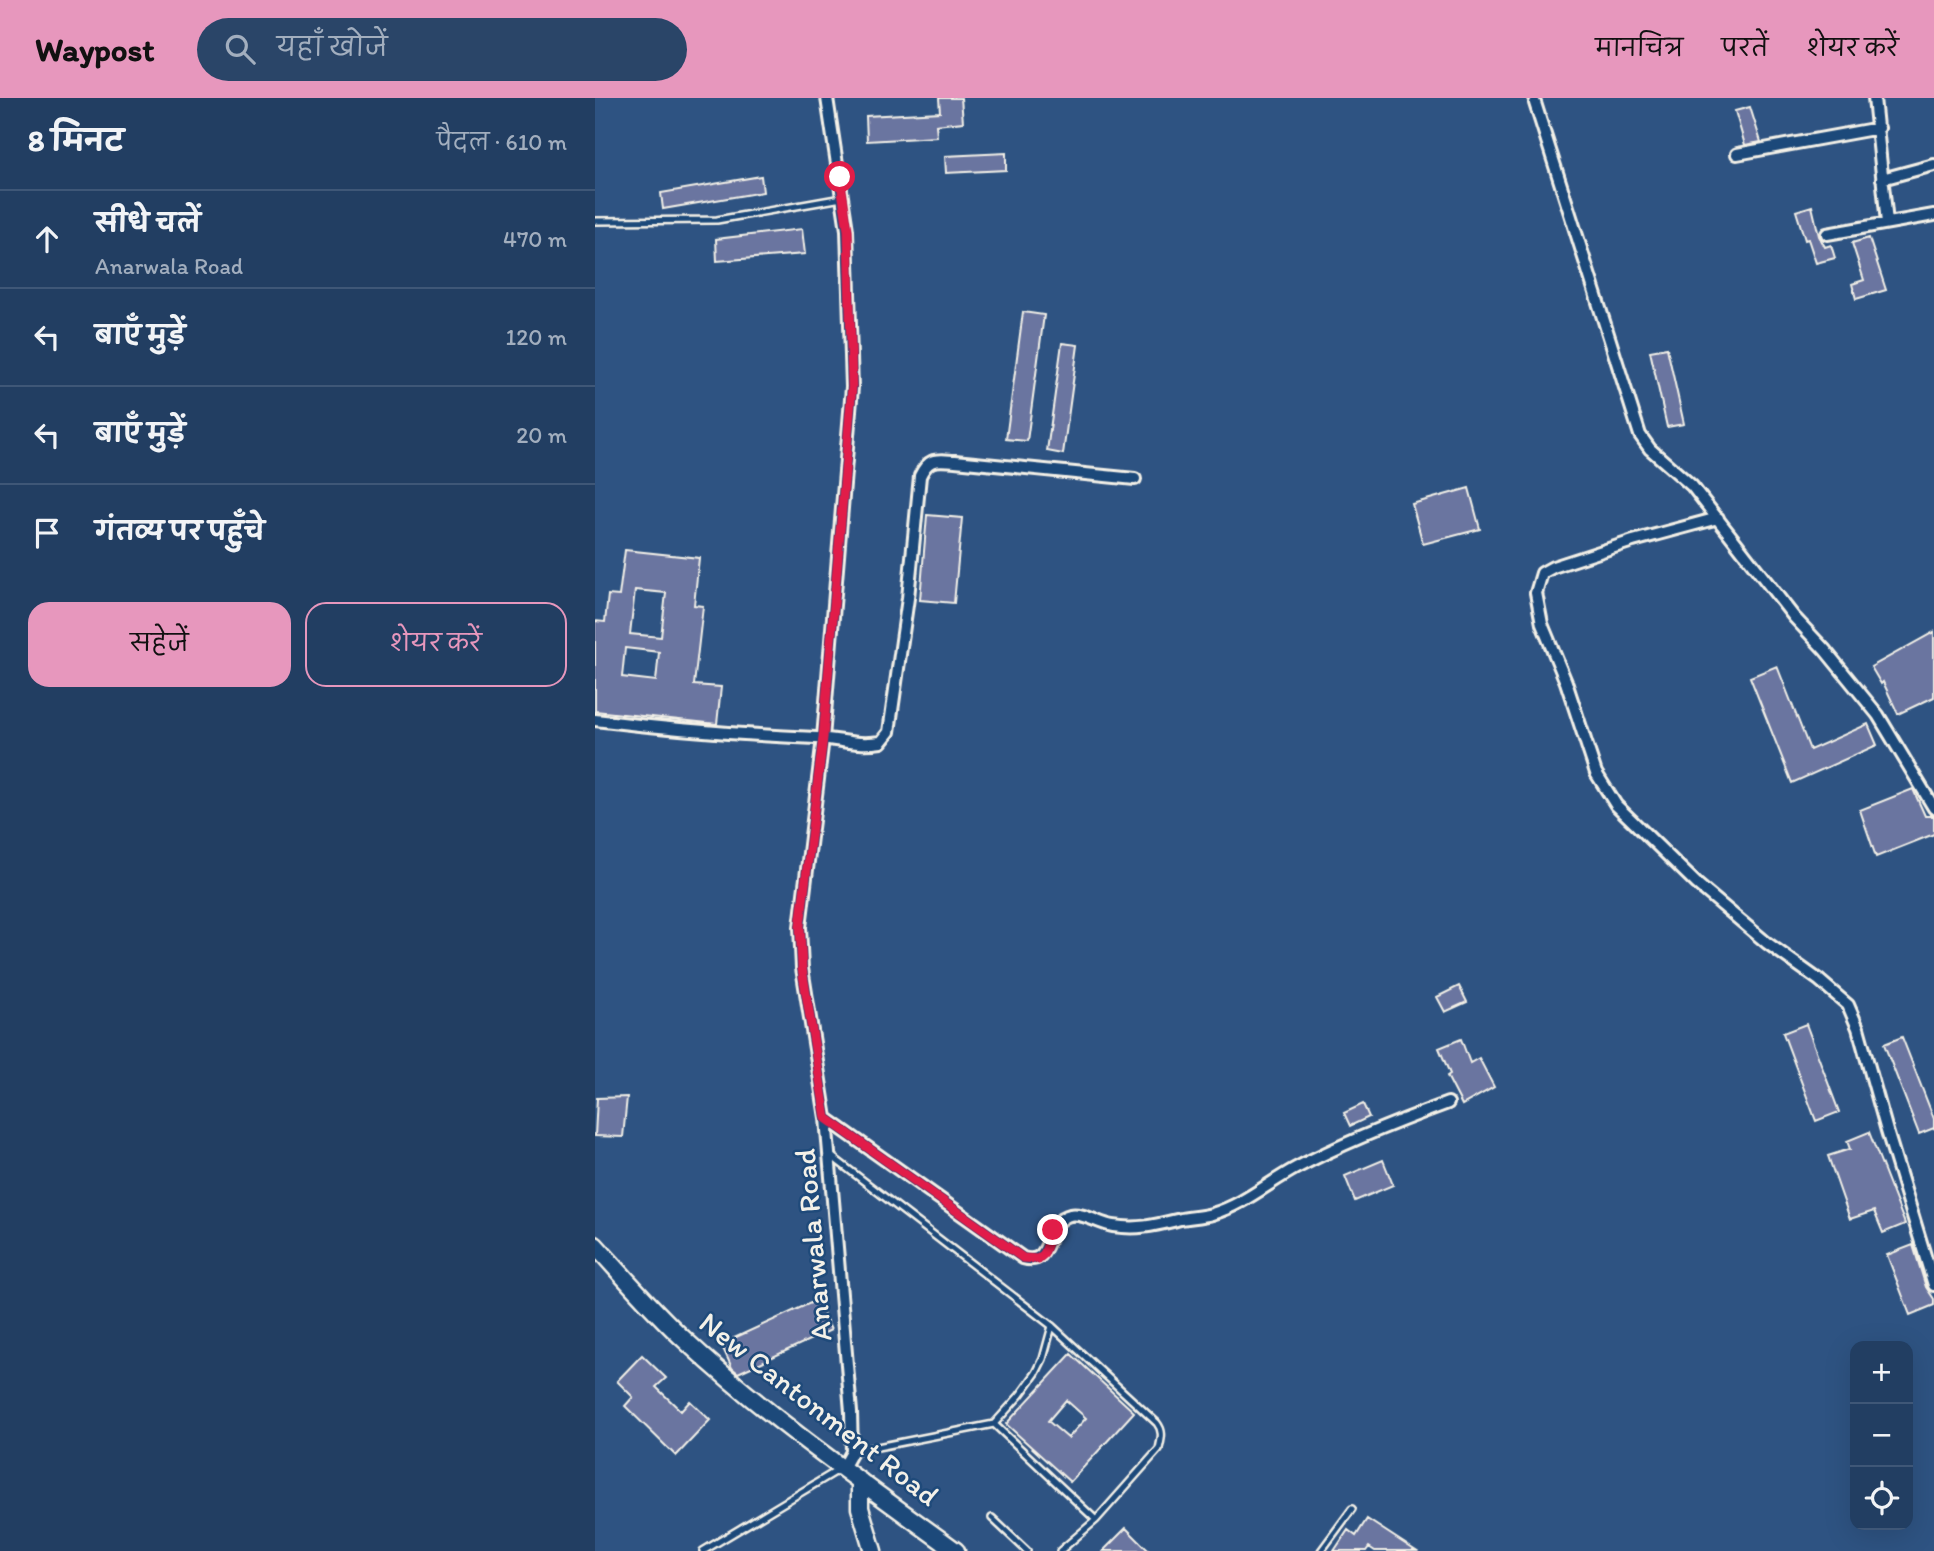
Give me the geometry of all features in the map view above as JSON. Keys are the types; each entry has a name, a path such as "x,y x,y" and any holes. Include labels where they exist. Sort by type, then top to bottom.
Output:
{"street":[{"name":"Anarwala Road","path":"827,98 848,230 852,387 823,738 800,926 802,968 830,1154 852,1452"},
{"path":"1874,98 1887,223"},
{"path":"1535,103 1640,435 1650,449 1692,486 1794,617 1878,715 1934,808"},
{"path":"1737,154 1878,128"},
{"path":"1882,179 1934,165"},
{"path":"1827,234 1934,215"},
{"path":"595,720 737,735 823,738 861,746 881,743 889,732 908,598 920,476 925,465 936,460 955,461 1135,479"},
{"path":"1718,518 1633,541 1542,573 1536,593 1542,624 1566,682 1596,773 1616,805 1697,884 1767,943 1819,980 1848,1005 1858,1028 1934,1285"},
{"path":"826,1118 1023,1258 1030,1260 1038,1259 1044,1254 1053,1230 1059,1221 1068,1215 1078,1214 1113,1226 1139,1227 1158,1226 1180,1219 1210,1215 1231,1207 1338,1147 1448,1103"},
{"name":"New Cantonment Road","path":"595,1245 658,1314 742,1391 956,1551"},
{"path":"843,1468 852,1452"},
{"path":"860,1481 860,1508 873,1551"}],"lane":[{"path":"595,221 717,220 843,198"},
{"path":"830,1154 1052,1326 1161,1429 1159,1449 1096,1520 1060,1551"},
{"path":"852,1452 994,1424 1036,1373 1043,1359 1052,1326"},
{"path":"994,1424 1096,1520"},
{"path":"703,1551 843,1468"},
{"path":"1321,1551 1352,1509"},
{"path":"992,1518 1027,1551"}],"building":[{"path":"939,98 961,98 963,122 936,125 937,137 867,141 866,116 940,112"},
{"path":"1750,107 1761,142 1745,145 1735,111"},
{"path":"1006,153 1006,170 946,173 945,156"},
{"path":"761,176 763,192 663,209 661,193"},
{"path":"1812,206 1819,236 1825,247 1831,245 1835,258 1816,263 1796,211"},
{"path":"802,229 805,254 717,261 716,239"},
{"path":"1869,238 1886,290 1856,299 1852,284 1864,280 1852,243"},
{"path":"1023,312 1044,315 1027,441 1006,439"},
{"path":"1062,343 1078,345 1063,454 1047,451"},
{"path":"1667,348 1684,424 1667,427 1650,351"},
{"path":"1469,488 1480,529 1423,544 1412,504"},
{"path":"927,515 962,518 954,603 920,600"},
{"path":"625,550 699,558 694,605 703,606 694,685 721,687 717,724 595,711 595,621 605,622 608,595 619,596","holes":["635,590 666,593 661,637 630,634","625,648 659,652 656,681 622,677"]},
{"path":"1934,632 1934,697 1898,714 1883,682 1881,684 1871,667"},
{"path":"1777,666 1810,750 1868,724 1877,745 1792,783 1750,677"},
{"path":"1913,789 1925,816 1934,816 1934,834 1876,857 1860,810"},
{"path":"1459,986 1467,1002 1445,1012 1437,997"},
{"path":"1806,1024 1839,1112 1816,1121 1783,1033"},
{"path":"1902,1037 1934,1119 1934,1128 1919,1134 1884,1044"},
{"path":"1461,1039 1470,1063 1479,1058 1494,1087 1462,1105 1447,1076 1450,1074 1439,1048"},
{"path":"627,1097 623,1137 595,1136 597,1098"},
{"path":"1363,1104 1369,1117 1350,1126 1344,1113"},
{"path":"1869,1132 1905,1224 1883,1233 1874,1211 1850,1219 1828,1156 1850,1149 1847,1141"},
{"path":"1383,1160 1393,1185 1355,1201 1345,1176"},
{"path":"1913,1245 1934,1305 1910,1315 1887,1255"},
{"path":"817,1300 831,1330 738,1373 732,1368 721,1344"},
{"path":"1071,1354 1134,1412 1070,1482 1006,1424","holes":["1066,1400 1086,1418 1068,1438 1048,1421"]},
{"path":"642,1355 666,1378 656,1387 681,1411 690,1401 710,1420 676,1456 625,1406 633,1397 617,1381"},
{"path":"1367,1519 1416,1551 1375,1551 1369,1547 1366,1551 1334,1551 1348,1530 1356,1536"},
{"path":"1126,1528 1149,1551 1103,1551"}],"route":[{"path":"840,177 848,230 852,387 823,738 800,926 802,968 826,1118 1023,1258 1038,1259 1044,1254 1053,1230"}]}
